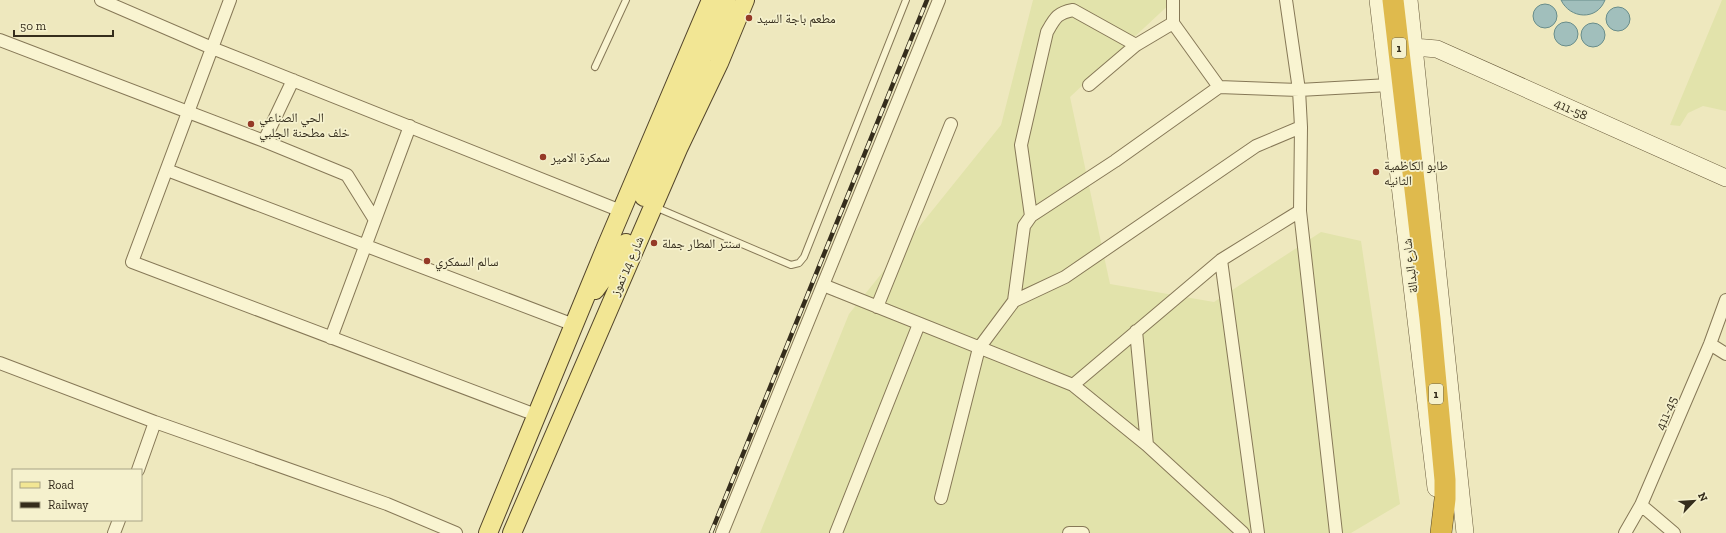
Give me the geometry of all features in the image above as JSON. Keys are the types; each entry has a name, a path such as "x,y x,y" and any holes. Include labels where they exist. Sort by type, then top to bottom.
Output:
{"highway":[{"name":"1","path":"1393,0 1397,91 1428,305 1445,480 1445,499 1441,533"}],"main road":[{"name":"شارع 14 تموز","path":"488,533 621,211 711,0"},
{"path":"585,299 610,271 628,238 726,0"},
{"name":"شارع 14 تموز","path":"512,533 653,206 719,63 745,0"},
{"path":"1378,0 1397,91"},
{"name":"شارع البدالة","path":"1409,0 1465,533"},
{"name":"411-58","path":"1414,47 1437,49 1726,178"}],"street":[{"path":"101,0 212,48 621,211"},
{"path":"230,0 132,262 536,415"},
{"path":"722,533 939,0"},
{"path":"1173,0 1173,23 1218,87"},
{"path":"1286,0 1299,90 1301,127 1300,211 1336,533"},
{"path":"1031,216 1020,144 1047,32 1054,20 1062,12 1072,10 1136,45"},
{"path":"1089,85 1136,45 1173,23"},
{"path":"0,40 264,141 347,175 375,220"},
{"path":"264,141 292,80"},
{"path":"1014,301 1024,226 1031,216 1115,161 1218,87 1397,91"},
{"path":"877,307 951,124"},
{"path":"331,338 410,126"},
{"path":"941,498 979,348 1014,301 1065,277 1256,146 1301,127"},
{"path":"167,170 365,247 574,325"},
{"path":"1072,385 1221,260 1300,211"},
{"path":"1221,260 1258,533"},
{"path":"823,285 1072,385 1147,445 1243,533"},
{"name":"411-45","path":"1625,533 1641,505 1710,344 1726,300"},
{"path":"836,533 919,324"},
{"path":"1136,331 1147,445"},
{"path":"1710,344 1726,354"},
{"path":"0,363 155,422 387,504 456,533"},
{"path":"138,469 155,422"},
{"path":"1641,505 1674,533"},
{"path":"114,533 119,521"},
{"path":"1069,533 1083,533"}],"lane":[{"path":"594,67 626,0"},
{"path":"653,206 791,265 799,263 804,257 906,0"}],"green space":[{"path":"1033,0 1174,0 1070,97 1110,284 1214,302 1321,232 1361,241 1400,504 1351,533 760,533 849,314 1001,125"},
{"path":"1722,0 1726,0 1726,111 1703,106 1688,113 1680,126 1670,125"}],"water":[{"path":"1561,0 1605,0 1596,12 1583,15 1571,11"},
{"path":"1545,4 1554,7 1557,16 1554,25 1545,28 1536,25 1533,16 1536,7"},
{"path":"1618,7 1627,10 1630,19 1627,28 1618,31 1609,28 1606,19 1609,10"},
{"path":"1566,22 1575,25 1578,34 1575,43 1566,46 1557,43 1554,34 1557,25"},
{"path":"1593,23 1602,26 1605,35 1602,44 1593,47 1584,44 1581,35 1584,26"}],"railway":[{"path":"711,533 927,0"}],"place":[{"name":"مطعم باجة السيد","path":"749,18"},
{"name":"الحي الصناعي خلف مطحنة الجلبي","path":"251,124"},
{"name":"سمكرة الامير","path":"543,157"},
{"name":"طابو الكاظمية الثانيه","path":"1376,172"},
{"name":"سنتر المطار جملة","path":"654,243"},
{"name":"سالم السمكري","path":"427,261"}]}
